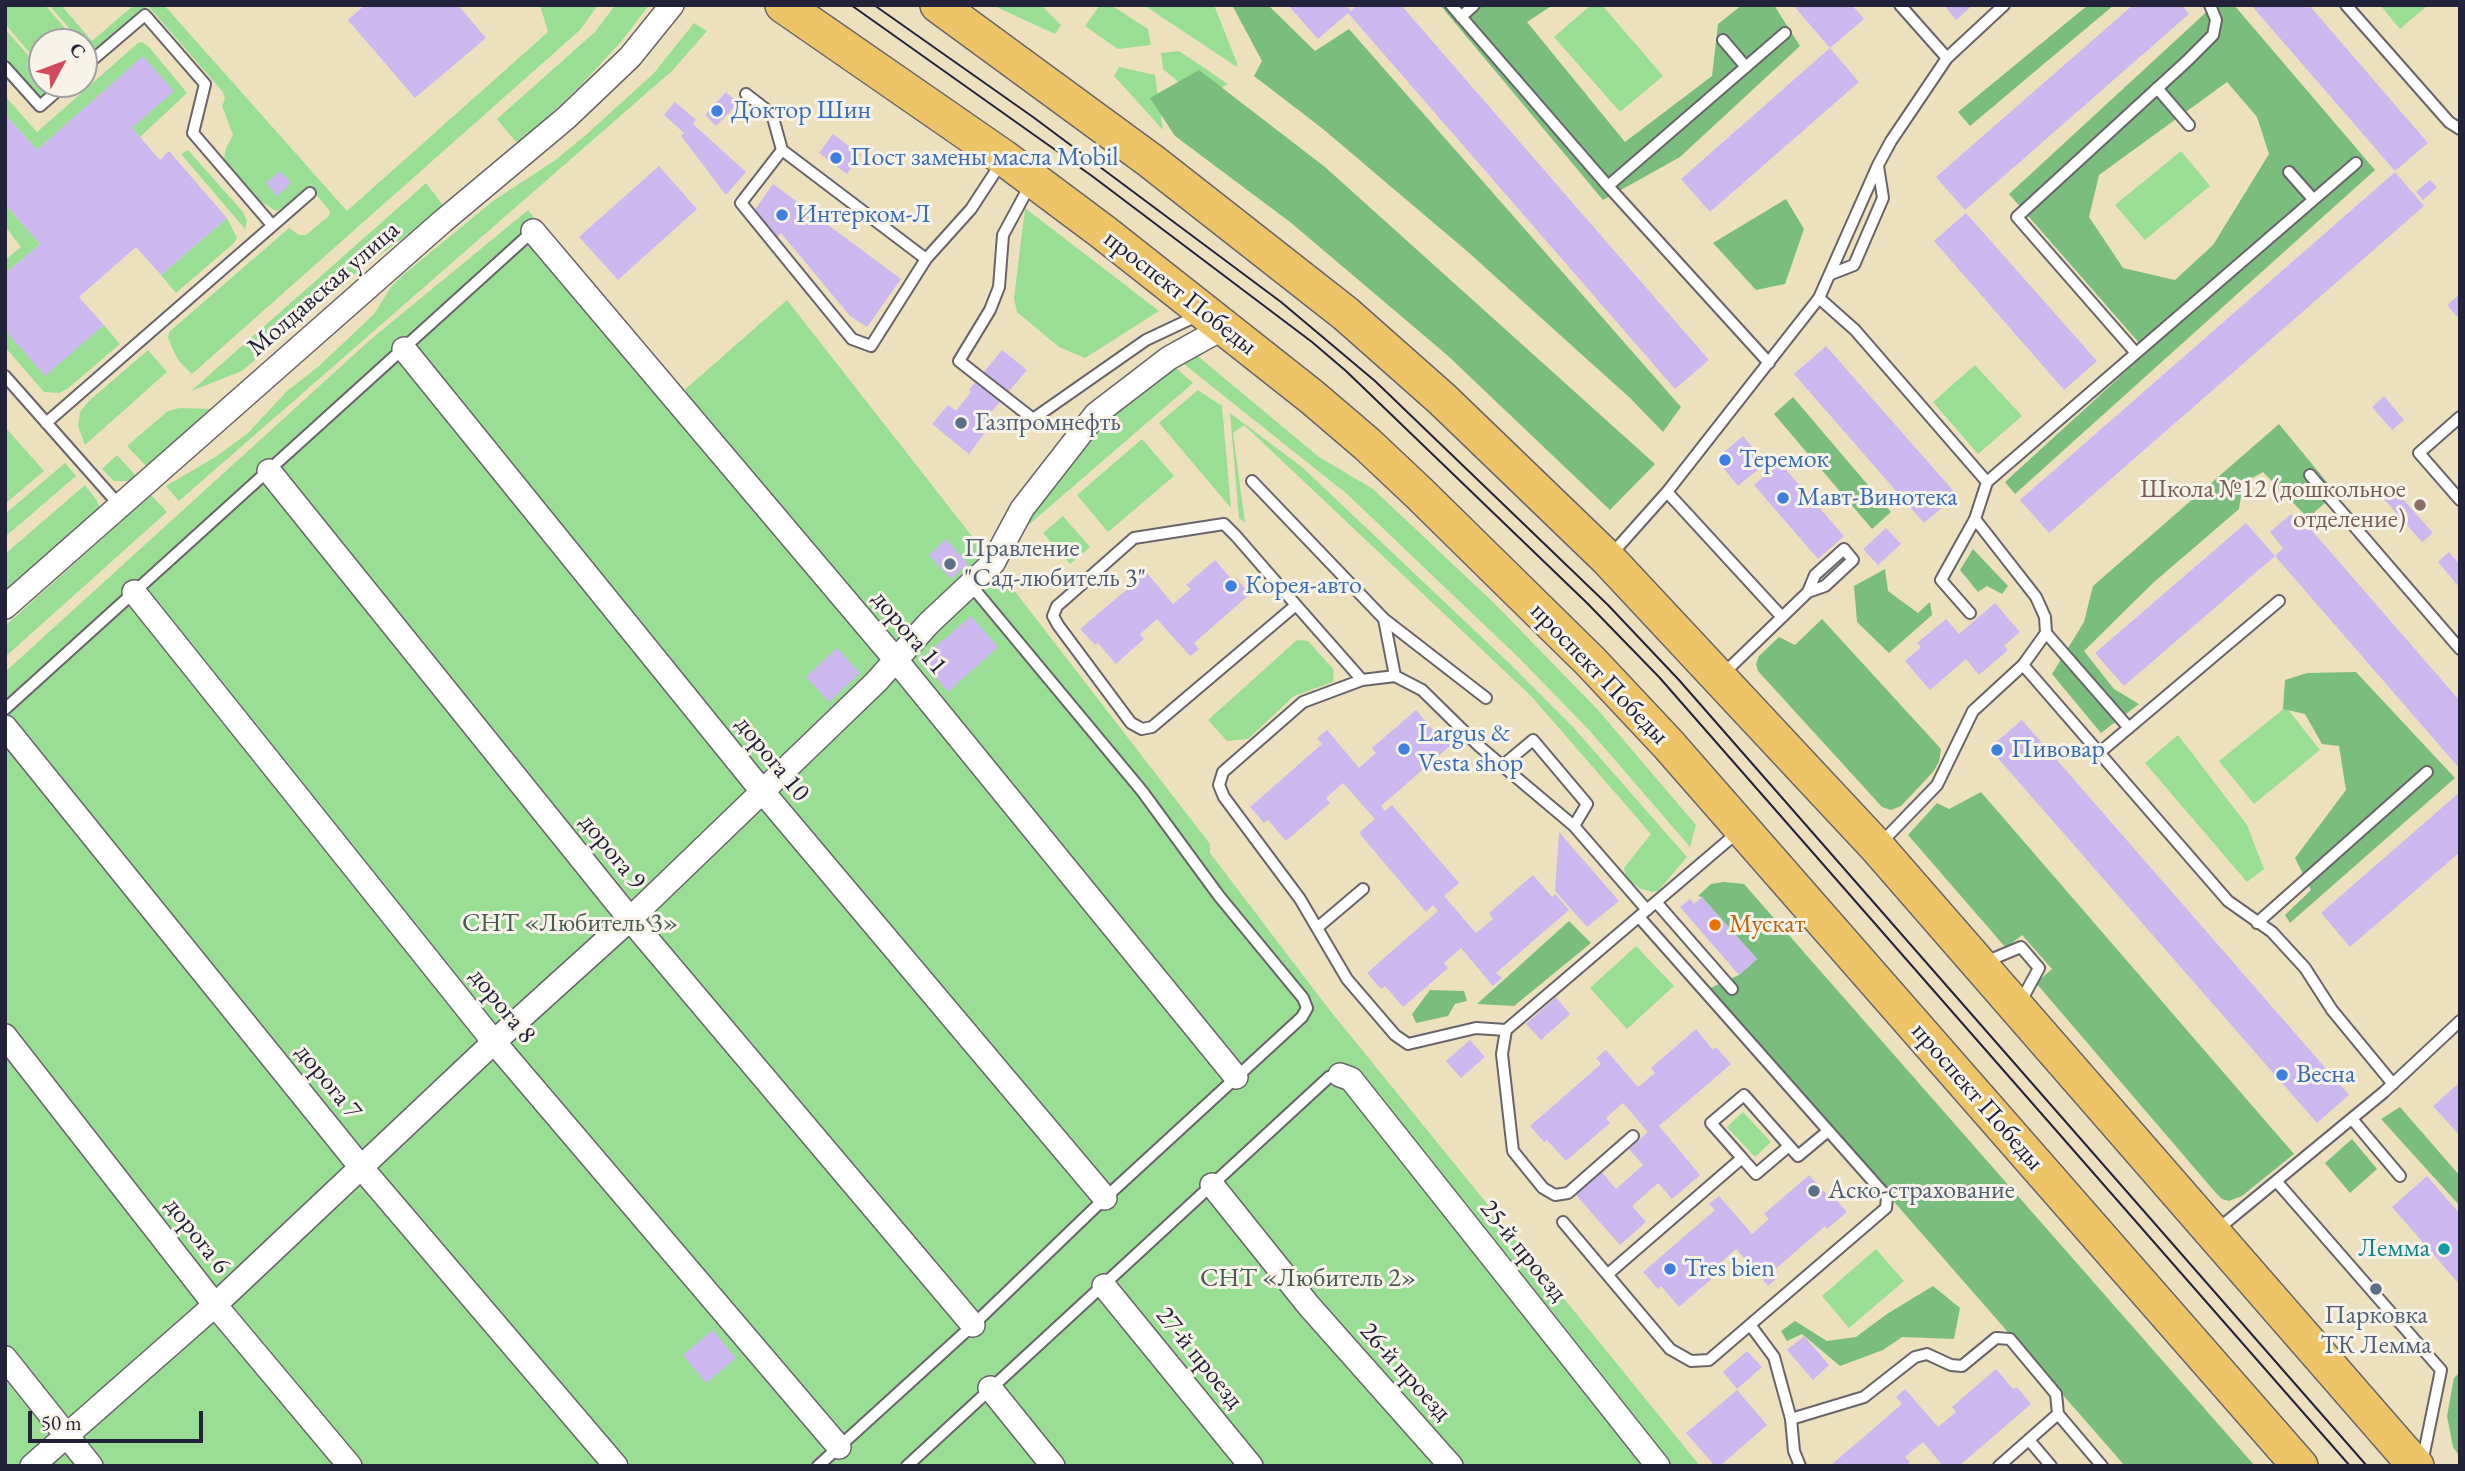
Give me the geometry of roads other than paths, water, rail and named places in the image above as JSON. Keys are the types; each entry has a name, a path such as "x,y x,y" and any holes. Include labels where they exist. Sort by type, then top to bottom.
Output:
{"main road":[{"name":"проспект Победы","path":"783,5 1004,158 1215,320 1367,444 1429,502 1591,662 1742,828 2300,1466"},
{"path":"938,5 1151,161 1346,314 1442,400 1608,559 1877,847 2416,1466"}],"street":[{"name":"Молдавская улица","path":"5,607 443,221 566,118 630,57 672,5"},
{"name":"дорога 11","path":"533,231 896,660 1236,1077"},
{"path":"32,1466 215,1305 360,1166 630,919 876,682 929,623 993,563 1022,509 1096,414 1215,320"},
{"name":"дорога 10","path":"404,349 762,791 1105,1198"},
{"name":"дорога 9","path":"269,471 630,919 974,1325"},
{"name":"дорога 8","path":"134,592 494,1042 839,1447"},
{"name":"дорога 7","path":"5,727 360,1166 615,1466"},
{"name":"дорога 6","path":"5,1036 215,1305 350,1466"},
{"name":"25-й проезд","path":"1340,1075 1351,1079 1658,1466"},
{"name":"26-й проезд","path":"1212,1185 1309,1306 1451,1466"},
{"name":"27-й проезд","path":"1104,1286 1251,1466"},
{"path":"5,1359 91,1466"},
{"path":"990,1388 1053,1466"}],"lane":[{"path":"1451,5 1608,186 1769,363"},
{"path":"1461,17 1474,5"},
{"path":"1900,5 1947,58"},
{"path":"1608,559 1667,492 1819,298 1878,165 1947,58 2004,5"},
{"path":"2135,352 2017,217 2213,34 2216,20 2210,5"},
{"path":"2346,5 2449,122 2460,129"},
{"path":"98,55 145,15 205,84 193,134 272,225"},
{"path":"1608,186 1785,33"},
{"path":"1723,40 1746,67"},
{"path":"5,67 28,93"},
{"path":"2157,88 2189,125"},
{"path":"746,94 772,114 782,150 926,259"},
{"path":"33,98 40,106 49,98"},
{"path":"782,150 741,203 852,339 871,346 926,259 971,209 1004,158"},
{"path":"1970,613 1941,580 1975,519 1987,482 2356,163"},
{"path":"1831,274 1854,265 1883,198 1878,165"},
{"path":"2289,172 2313,199"},
{"path":"1033,180 1003,235 999,287 990,310 959,361 1033,419 1146,340 1215,320"},
{"path":"46,423 310,193"},
{"path":"5,709 533,231"},
{"path":"1819,298 1855,330 1987,482"},
{"path":"5,376 120,506"},
{"path":"2460,417 2419,453 2460,500"},
{"path":"2309,475 2460,649"},
{"path":"1252,481 1384,619 1486,698"},
{"path":"1667,492 1782,616"},
{"path":"1975,519 2036,597 2045,617 2046,634 2129,728"},
{"path":"1296,605 1152,727 1142,729 1131,723 1054,616 1057,606 1134,538 1224,524 1296,605 1362,680"},
{"path":"818,1466 974,1325 1105,1198 1302,1017 1307,1008 1303,998 1219,896 1142,791 970,584"},
{"path":"1720,677 1808,592"},
{"path":"2099,753 2279,601"},
{"path":"1384,619 1395,676"},
{"path":"1877,847 1937,785 1973,711 2023,664 2046,634"},
{"path":"2023,664 2228,901 2272,932 2305,968 2332,1010 2393,1084"},
{"path":"1506,1030 1476,1028 1408,1044 1395,1035 1347,979 1300,899 1224,797 1219,785 1223,772 1303,702 1362,680 1395,676 1422,690 1479,746 1574,827 1647,910 1828,1130 1887,1197 1886,1208 1709,1360 1691,1361 1670,1349 1563,1222"},
{"path":"1502,766 1533,740 1587,804 1574,827"},
{"path":"2258,923 2427,772"},
{"path":"1633,1136 1568,1193 1555,1195 1544,1188 1513,1151 1502,1054 1506,1030 1742,828"},
{"path":"1317,928 1363,889"},
{"path":"1647,910 1732,989"},
{"path":"2213,1233 2393,1084 2460,1021"},
{"path":"907,1466 1329,1077 1340,1075"},
{"path":"1789,1146 1756,1174 1711,1123 1744,1095 1798,1156 1828,1130"},
{"path":"2352,1119 2400,1176"},
{"path":"1608,1274 1742,1158"},
{"path":"2277,1182 2441,1370 2421,1466"},
{"path":"1751,1326 1774,1357 1791,1419 1794,1451 1800,1466"},
{"path":"1791,1419 1864,1397 1914,1357 1927,1354 1951,1366 1962,1366 1996,1338 2010,1339 2056,1394 2058,1415 2102,1466"},
{"path":"1999,1466 2058,1415"},
{"path":"2029,1440 2051,1466"}],"tram line":[{"path":"851,5 1092,176 1312,342 1346,371 1587,603 1659,677 2350,1466"},
{"path":"874,5 1033,117 1281,302 1375,381 1608,605 1679,680 2367,1466"}],"place":[{"name":"Доктор Шин","path":"717,111"},
{"name":"Пост замены масла Mobil","path":"836,158"},
{"name":"Интерком-Л","path":"782,215"},
{"name":"Газпромнефть","path":"961,423"},
{"name":"Теремок","path":"1725,460"},
{"name":"Мавт-Винотека","path":"1783,498"},
{"name":"Школа №12 (дошкольное отделение)","path":"2420,505"},
{"name":"Правление \"Сад-любитель 3\"","path":"950,564"},
{"name":"Корея-авто","path":"1231,586"},
{"name":"Largus & Vesta shop","path":"1404,749"},
{"name":"Пивовар","path":"1997,750"},
{"name":"Мускат","path":"1715,925"},
{"name":"Весна","path":"2282,1075"},
{"name":"Аско-страхование","path":"1814,1191"},
{"name":"Лемма","path":"2444,1249"},
{"name":"Tres bien","path":"1670,1269"},
{"name":"Парковка ТК Лемма","path":"2376,1289"}],"park label":[{"name":"СНТ «Любитель 3»","path":"570,924"},
{"name":"СНТ «Любитель 2»","path":"1308,1279"}]}
